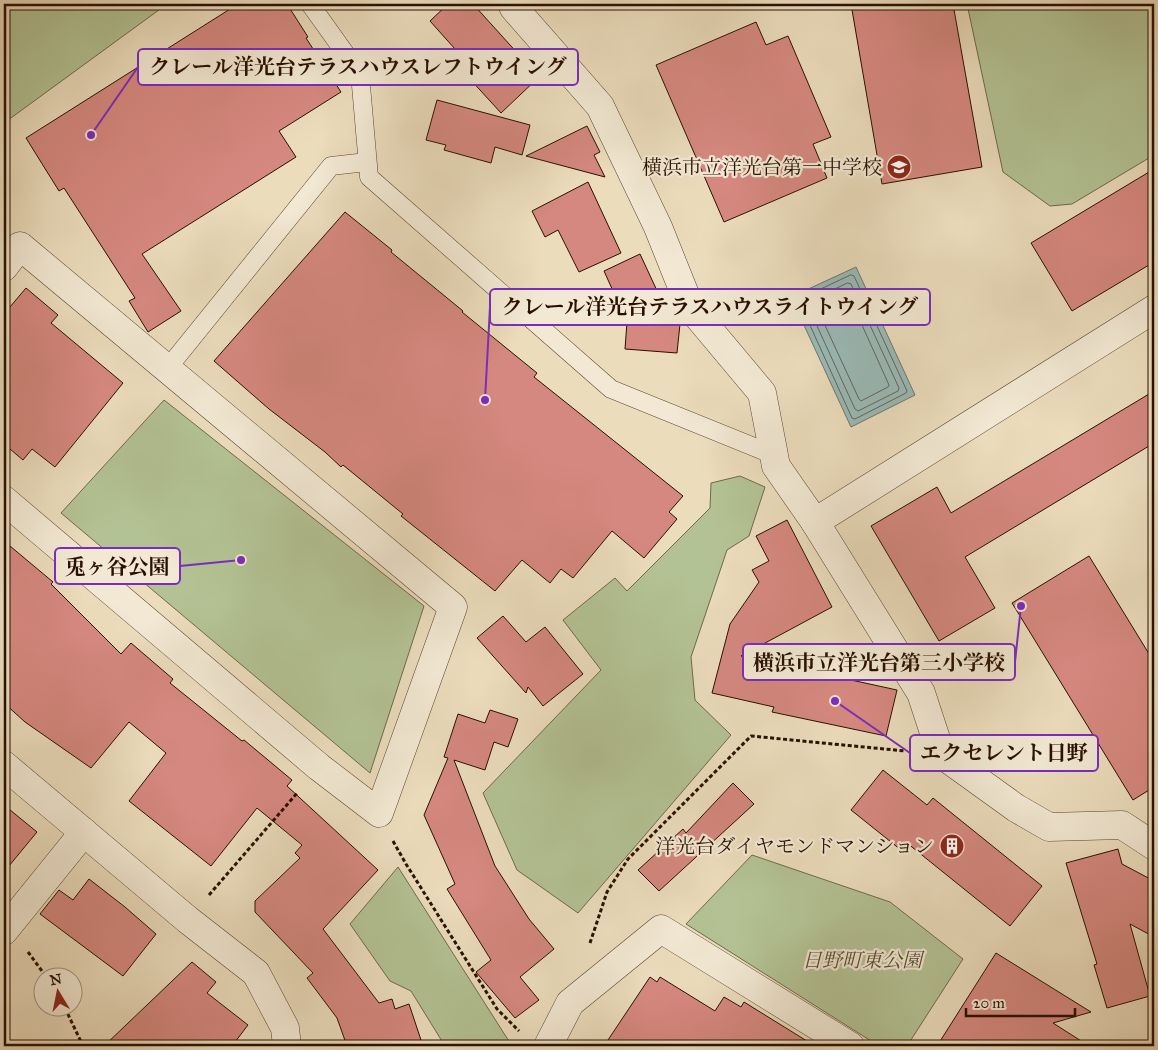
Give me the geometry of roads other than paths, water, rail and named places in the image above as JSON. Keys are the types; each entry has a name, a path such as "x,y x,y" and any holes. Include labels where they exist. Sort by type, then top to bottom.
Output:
{"street":[{"path":"512,4 600,106 658,227 690,306 762,393 776,466 815,522 921,693 942,754 1016,808 1049,827 1122,825 1154,846"},
{"path":"4,267 20,246 453,607 379,813 319,767 4,500"},
{"path":"815,522 1154,309"},
{"path":"4,765 188,920 256,973 285,1028 287,1046"},
{"path":"4,931 84,832"},
{"path":"548,1046 570,1003 661,929 850,1046"}],"lane":[{"path":"310,4 360,74 369,177 612,389 774,456"},
{"path":"167,369 331,166 367,162"}],"water":[{"path":"856,267 915,395 851,427 791,297"}],"place":[{"name":"クレール洋光台テラスハウスレフトウイング","path":"91,135"},
{"name":"横浜市立洋光台第一中学校","path":"899,167"},
{"name":"クレール洋光台テラスハウスライトウイング","path":"485,400"},
{"name":"兎ヶ谷公園","path":"241,560"},
{"name":"横浜市立洋光台第三小学校","path":"1021,606"},
{"name":"エクセレント日野","path":"835,701"},
{"name":"洋光台ダイヤモンドマンション","path":"952,846"}],"park label":[{"name":"日野町東公園","path":"862,960"}]}
